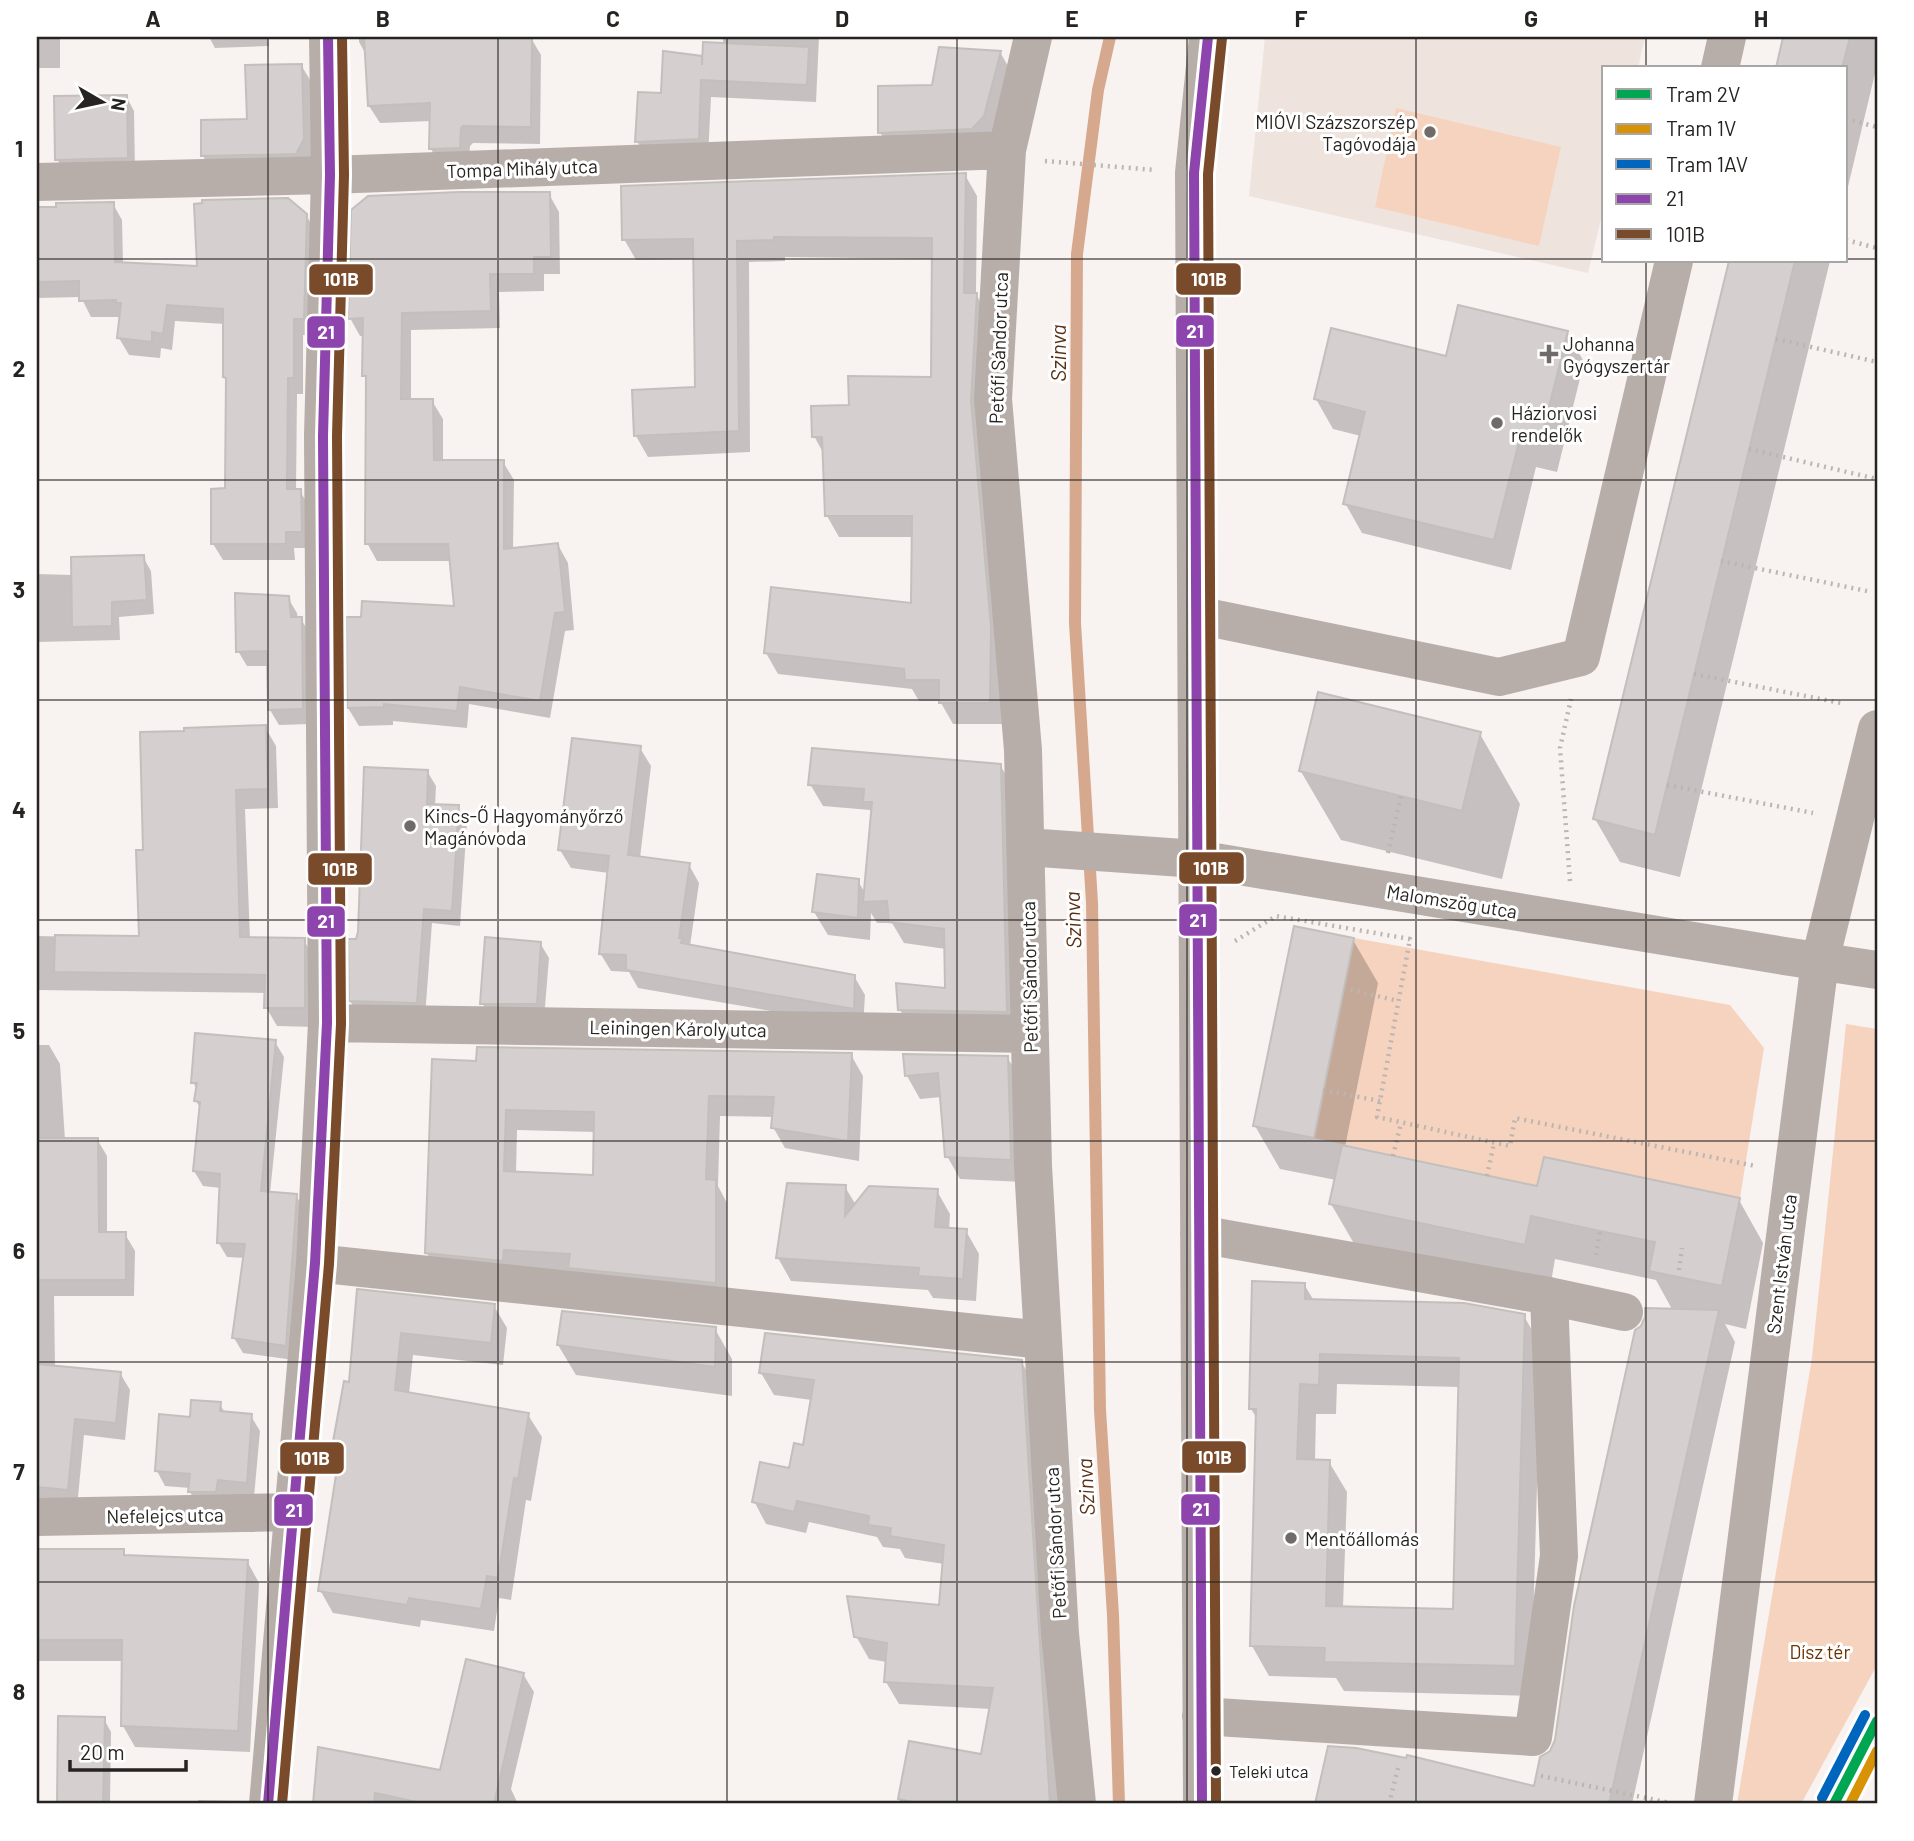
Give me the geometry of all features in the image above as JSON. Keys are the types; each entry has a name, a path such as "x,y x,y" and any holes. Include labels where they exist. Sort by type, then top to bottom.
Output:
{"street":[{"path":"268,1804 316,1263 327,1023 323,436 330,175 328,37"},
{"name":"Petőfi Sándor utca","path":"1033,37 1007,150 993,399 1023,750 1033,1166 1060,1633 1077,1804"},
{"path":"1202,1804 1194,173 1208,37"},
{"path":"1720,66 1727,37"},
{"name":"Tompa Mihály utca","path":"37,182 330,175 1007,150"},
{"path":"1198,615 1499,677 1581,657 1674,262"},
{"name":"Szent István utca","path":"1713,1804 1820,961 1877,729"},
{"name":"Malomszög utca","path":"1026,847 1197,859 1877,970"},
{"name":"Leiningen Károly utca","path":"327,1023 1030,1034"},
{"path":"1199,1234 1549,1296 1624,1312"},
{"path":"316,1263 1043,1340"},
{"path":"1201,1716 1532,1737 1559,1556 1549,1296"},
{"name":"Nefelejcs utca","path":"37,1517 293,1512"}],"path":[{"path":"1848,120 1877,127"},
{"path":"1045,161 1194,173"},
{"path":"1848,241 1877,248"},
{"path":"1776,339 1877,362"},
{"path":"1749,449 1877,479"},
{"path":"1721,561 1867,591"},
{"path":"1573,921 1560,748 1581,657"},
{"path":"1694,674 1840,702"},
{"path":"1667,785 1813,813"},
{"path":"1379,889 1401,796"},
{"path":"1228,946 1276,916 1410,939 1377,1117 1510,1146 1515,1118 1764,1168"},
{"path":"1344,988 1398,1000"},
{"path":"1323,1090 1380,1101"},
{"path":"1393,1156 1401,1122"},
{"path":"1487,1175 1494,1143"},
{"path":"1596,1255 1600,1231"},
{"path":"1679,1269 1682,1248"}],"shaded area":[{"name":"MIÓVI Százszorszép Tagóvodája","path":"1265,37 1645,37 1638,66 1602,66 1602,215 1588,273 1249,196"}],"green space":[{"path":"1396,108 1561,147 1539,246 1375,207"},
{"path":"1354,938 1730,1005 1764,1048 1740,1198 1544,1157 1537,1186 1314,1138"},
{"name":"Dísz tér","path":"1846,1024 1877,1029 1877,1665 1801,1804 1737,1804 1812,1358"}],"building":[{"path":"364,37 532,37 531,127 463,126 460,148 429,149 430,103 368,106"},
{"path":"1783,37 1850,37 1843,66 1776,66"},
{"path":"703,42 809,47 807,85 701,80 699,139 635,142 638,92 661,93 663,51 702,56 702,65"},
{"path":"939,47 1001,51 984,116 972,129 878,133 878,86 932,85"},
{"path":"302,64 304,139 296,154 201,156 201,120 247,119 245,65"},
{"path":"127,95 128,158 55,160 54,96"},
{"path":"966,173 964,293 977,293 971,401 991,627 990,703 939,703 939,680 905,680 904,669 764,653 771,587 911,603 912,516 825,516 822,437 812,437 811,406 849,405 848,376 931,377 932,238 774,237 774,240 737,241 739,431 634,436 632,390 695,387 693,239 622,240 621,186"},
{"path":"550,192 551,257 534,257 534,274 490,274 491,311 402,313 401,399 433,399 434,460 504,460 504,549 558,543 565,612 555,613 540,701 460,687 457,711 384,704 384,707 347,708 346,617 361,617 362,601 454,606 448,544 365,544 366,376 362,376 363,318 348,319 351,210 368,196"},
{"path":"288,198 307,214 304,319 294,319 294,378 288,378 287,489 301,489 302,532 286,532 286,544 211,544 211,489 225,488 226,378 223,377 223,309 167,305 163,334 152,332 152,342 117,338 121,303 116,303 116,300 79,301 79,281 37,282 37,207 56,207 56,203 114,202 115,262 197,266 194,204 202,203 202,200"},
{"path":"1729,262 1795,262 1655,835 1593,819"},
{"name":"Háziorvosi rendelők","path":"1458,305 1568,331 1540,443 1520,438 1494,540 1343,504 1365,412 1314,399 1331,328 1446,356"},
{"path":"144,555 147,600 112,602 112,626 72,627 71,557"},
{"path":"235,593 289,596 291,617 302,617 303,709 268,710 267,651 236,652"},
{"path":"1318,692 1481,732 1462,811 1299,771"},
{"path":"266,725 268,789 236,790 240,937 305,938 305,1008 264,1008 265,975 54,972 55,935 139,936 136,850 143,850 140,732"},
{"path":"572,738 641,746 628,855 690,863 679,938 682,938 681,943 855,975 854,1009 626,970 626,955 599,954 609,856 558,850"},
{"path":"812,748 1001,764 1007,1012 898,1010 896,983 945,988 944,929 889,922 887,901 863,902 872,802 863,802 864,789 808,785"},
{"path":"364,767 428,770 427,804 459,805 452,911 424,909 417,1003 349,1001 348,939 356,939 358,932"},
{"path":"817,874 859,879 858,918 812,912"},
{"path":"1294,926 1354,938 1314,1138 1253,1126"},
{"path":"485,937 541,942 537,1004 480,1004"},
{"path":"195,1033 276,1040 261,1191 297,1194 286,1346 232,1338 245,1244 217,1243 220,1174 193,1171 200,1102 194,1101 197,1083 191,1083"},
{"path":"477,1047 852,1053 848,1141 771,1128 774,1097 709,1096 706,1179 716,1180 716,1283 568,1268 570,1254 504,1250 503,1261 425,1253 432,1059 476,1061","holes":["506,1110 594,1112 593,1175 504,1171"]},
{"path":"903,1054 1008,1056 1011,1160 945,1157 938,1073 905,1076"},
{"path":"37,1138 98,1138 99,1232 126,1232 126,1280 37,1280"},
{"path":"1342,1145 1537,1186 1544,1157 1740,1198 1722,1286 1649,1271 1655,1242 1531,1216 1525,1245 1329,1204"},
{"path":"787,1183 846,1185 845,1216 869,1186 938,1189 935,1227 967,1229 963,1279 918,1276 919,1268 776,1258"},
{"name":"Mentőállomás","path":"1252,1281 1305,1283 1305,1299 1464,1303 1525,1314 1515,1666 1324,1662 1325,1648 1250,1646 1256,1409 1249,1409","holes":["1320,1354 1459,1358 1453,1609 1326,1606 1330,1460 1297,1459 1300,1384 1319,1385"]},
{"path":"357,1289 495,1304 491,1343 401,1333 395,1390 529,1413 518,1479 514,1478 498,1578 487,1576 481,1609 409,1598 407,1605 318,1591 340,1449 332,1447 344,1381 349,1382"},
{"path":"1645,1308 1719,1310 1609,1804 1315,1804 1328,1746 1356,1748 1406,1758 1407,1755 1534,1786 1540,1757 1550,1751 1555,1740 1574,1606 1635,1330 1641,1326"},
{"path":"562,1311 716,1327 715,1367 557,1345"},
{"path":"765,1333 1022,1360 1050,1804 923,1804 898,1799 909,1741 981,1754 993,1688 884,1682 887,1643 854,1637 847,1596 939,1605 944,1545 890,1536 891,1528 868,1525 869,1516 797,1501 794,1512 752,1502 760,1462 789,1468 794,1443 803,1445 814,1380 759,1373"},
{"path":"37,1364 121,1372 116,1423 75,1419 68,1490 37,1487"},
{"path":"191,1400 221,1402 220,1411 252,1414 247,1483 218,1480 216,1492 188,1492 190,1474 155,1471 159,1414 190,1417"},
{"path":"37,1549 124,1549 124,1555 248,1560 238,1731 121,1726 122,1640 37,1640"},
{"path":"466,1659 524,1673 494,1804 426,1804 375,1793 374,1804 313,1804 318,1747 440,1770"},
{"path":"58,1716 105,1717 103,1804 57,1804"}],"waterway":[{"name":"Szinva","path":"1110,37 1098,90 1077,254 1075,623 1092,903 1100,1410 1113,1615 1119,1804"}],"tram line":[{"name":"1AV","path":"1822,1798 1865,1715"},
{"name":"2V","path":"1834,1804 1877,1721"},
{"name":"1V","path":"1850,1804 1877,1751"}],"transit line":[{"name":"21","path":"268,1804 315,1263 327,1023 323,436 330,175 328,37"},
{"name":"101B","path":"282,1804 329,1264 341,1024 337,436 344,175 342,37"},
{"name":"21","path":"1202,1804 1194,173 1208,37"},
{"name":"101B","path":"1216,1804 1208,174 1222,38"}],"place":[{"name":"MIÓVI Százszorszép Tagóvodája","path":"1430,132"},
{"name":"Johanna Gyógyszertár","path":"1549,354"},
{"name":"Háziorvosi rendelők","path":"1497,423"},
{"name":"Kincs-Ő Hagyományőrző Magánóvoda","path":"410,826"},
{"name":"Mentőállomás","path":"1291,1538"},
{"name":"Teleki utca","path":"1216,1771"}]}
